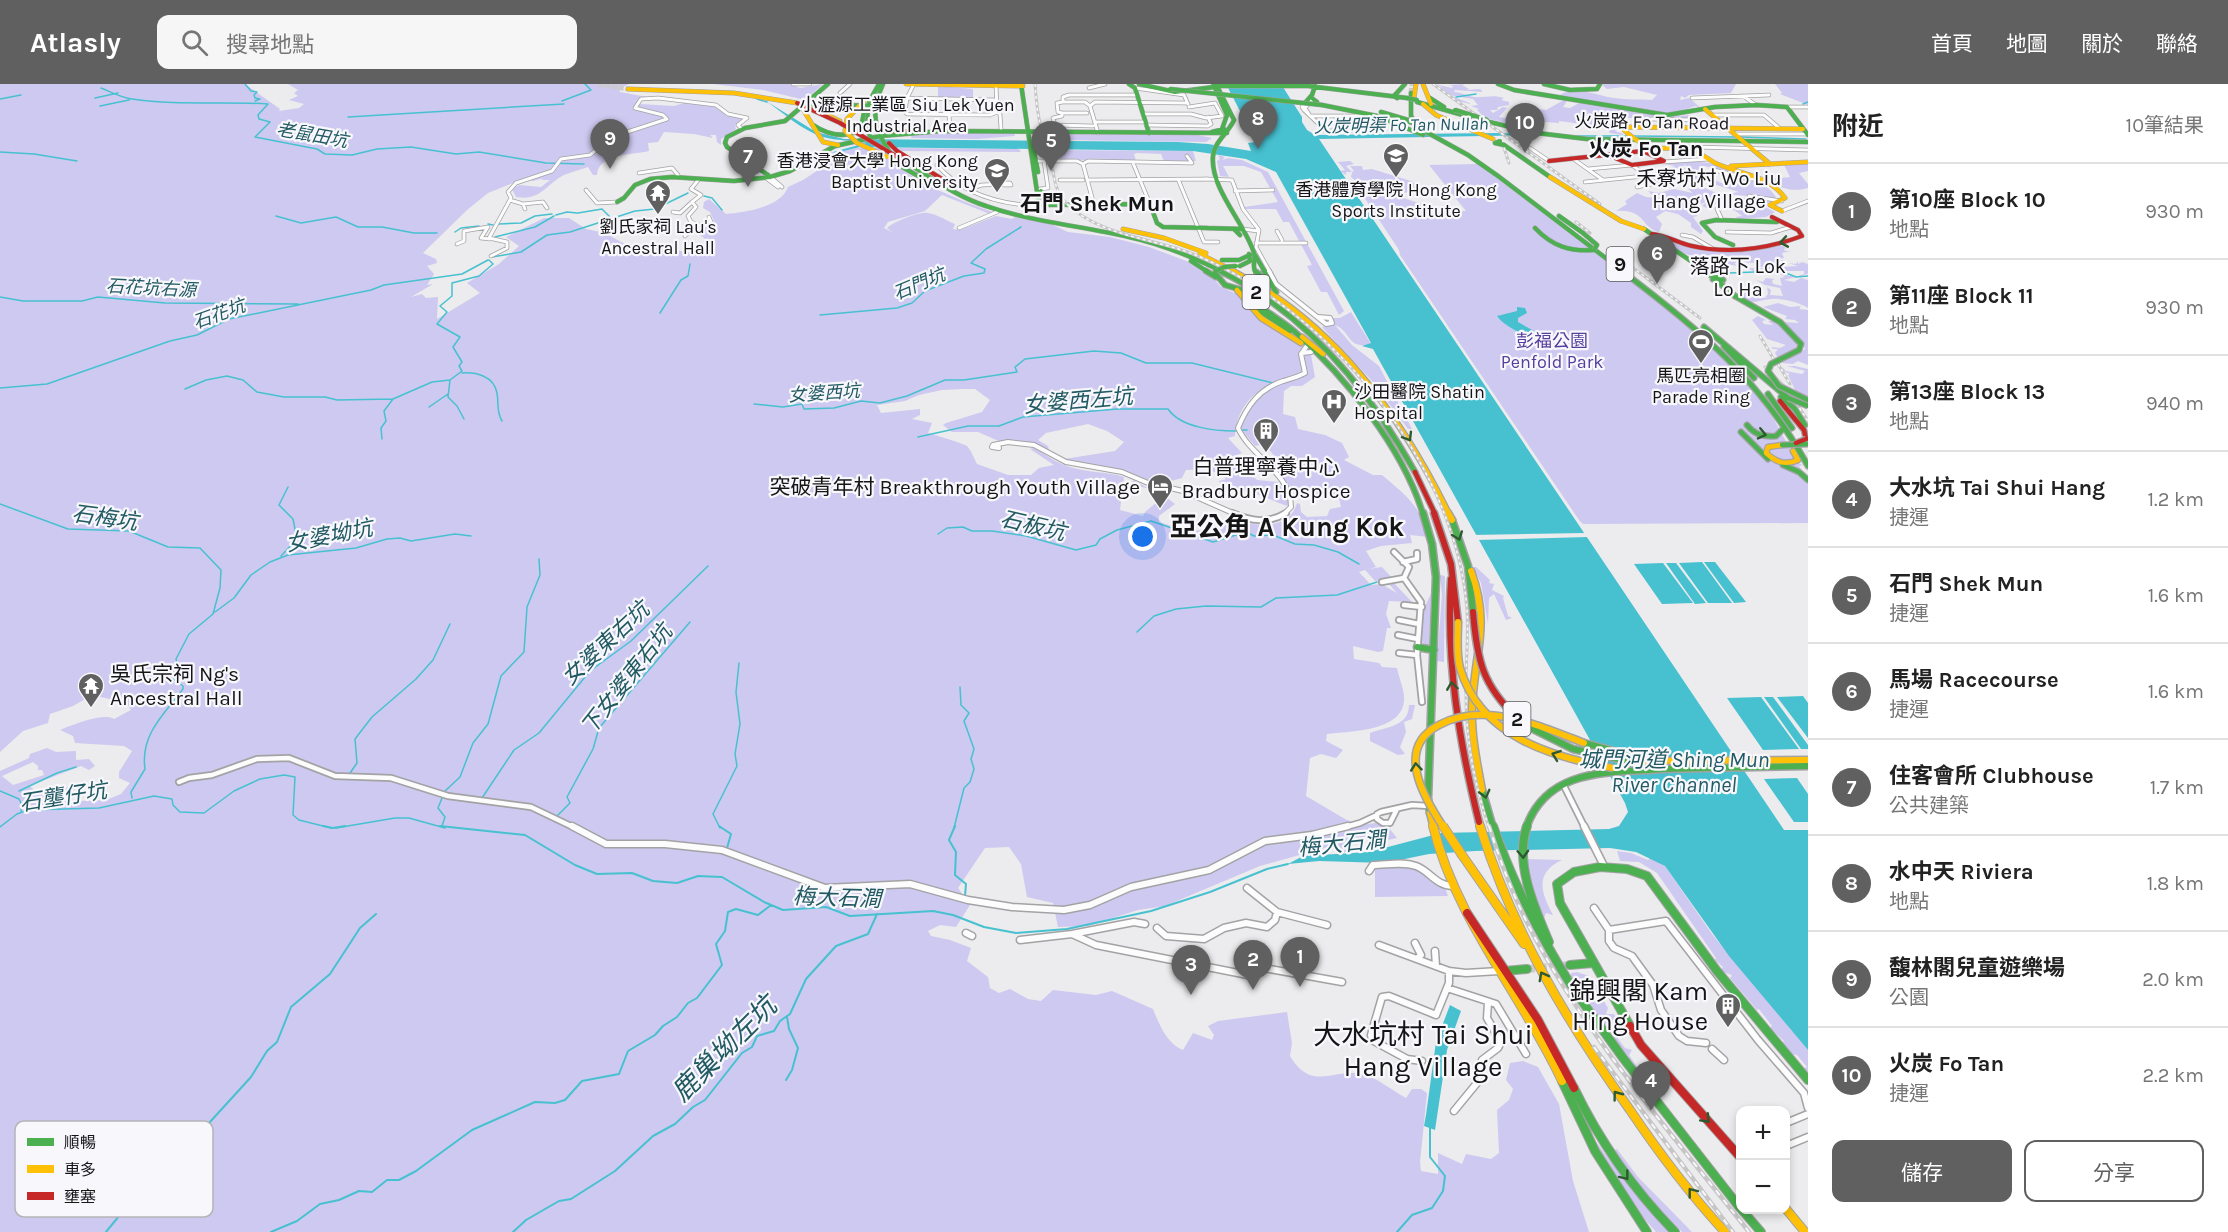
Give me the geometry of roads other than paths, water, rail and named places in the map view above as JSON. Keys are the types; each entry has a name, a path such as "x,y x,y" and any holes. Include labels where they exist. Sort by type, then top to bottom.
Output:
{"main road":[{"path":"767,177 726,145 726,140 732,133 742,129 789,117 828,84"},
{"path":"815,126 828,133 850,134 864,129 872,102 881,84"},
{"path":"906,84 1021,85 1044,204"},
{"path":"1147,84 1171,89 1314,103 1371,112 1407,120 1432,135"},
{"path":"1158,84 1179,87 1317,87 1408,97 1431,107 1500,144 1615,218 1644,229 1702,271 1719,277 1727,288 1750,308 1785,327 1798,338 1801,344 1799,350 1771,364 1768,371 1780,387 1808,400"},
{"path":"1395,97 1405,84"},
{"name":"9","path":"1416,84 1413,116 1417,123 1432,135 1498,172 1704,327 1744,366 1756,374 1805,432 1801,442 1808,466"},
{"path":"1423,84 1431,107 1435,110 1444,108"},
{"path":"1498,84 1514,90 1538,92 1663,115 1756,105 1787,107 1807,136"},
{"path":"1544,84 1558,88 1587,90 1597,89 1600,84"},
{"path":"1146,130 1133,85 1171,92 1217,87"},
{"name":"2","path":"1808,760 1668,762 1616,760 1581,752 1542,735 1516,718 1495,697 1481,675 1475,651 1469,567 1448,511 1410,440 1380,395 1346,357 1295,312 1235,271 1186,248 1123,229 1010,211 979,201 957,192 934,180 906,162 879,134 798,102 767,93 732,88 630,87 653,92 747,92 798,102 835,120 906,162 957,192 1009,213 1155,243 1192,256 1250,288 1316,339 1349,373 1377,408 1398,441 1431,504 1446,545 1457,592 1458,657 1463,679 1479,705 1500,725 1536,747 1573,761 1613,768 1808,766"},
{"path":"1217,87 1228,116 1214,156 1215,179 1252,258 1270,287"},
{"path":"1314,103 1317,87"},
{"name":"9","path":"1408,97 1411,119 1432,135 1485,167 1580,235 1704,333 1751,382 1775,414 1801,442 1808,454"},
{"path":"1137,100 1146,130"},
{"path":"798,102 838,107 857,102 872,102"},
{"path":"798,102 872,102"},
{"path":"767,177 788,169 825,147 815,126 798,102"},
{"path":"872,102 861,113 860,122 863,128 879,134"},
{"path":"872,102 873,119 879,134 890,148 957,192"},
{"path":"872,102 847,119 844,126 846,133 860,145 906,162"},
{"path":"1314,103 1364,112 1432,135"},
{"path":"1431,107 1444,108"},
{"name":"火炭路 Fo Tan Road","path":"1444,108 1523,130 1586,138 1630,138 1690,143 1739,137 1807,136"},
{"name":"火炭路 Fo Tan Road","path":"1444,108 1486,120"},
{"path":"1705,109 1770,164"},
{"path":"1644,150 1621,127 1778,127 1807,136"},
{"path":"860,138 889,130 1001,129 1029,134"},
{"path":"820,151 879,134 950,130 1029,134 1095,129 1211,132 1223,135"},
{"name":"火炭路 Fo Tan Road","path":"1690,143 1739,137"},
{"path":"822,140 837,145"},
{"path":"1549,161 1617,155 1644,150 1653,152 1690,143 1700,153 1727,169 1762,179 1781,192 1785,197 1782,201 1770,205 1782,211"},
{"path":"618,202 633,186 648,180 677,177 713,180 767,177 790,171 837,145"},
{"path":"890,148 894,162 901,167 957,192"},
{"path":"1653,152 1663,161"},
{"path":"1617,155 1630,165 1663,161"},
{"path":"1035,158 1044,204"},
{"path":"1727,169 1808,162"},
{"path":"1044,204 1136,205 1151,207 1160,226 1168,228 1239,229"},
{"path":"1536,228 1548,240 1571,250 1596,249 1596,244 1580,235 1547,209"},
{"path":"1763,220 1782,211"},
{"path":"1772,217 1780,223"},
{"path":"1652,234 1663,234 1688,245 1713,249 1725,246 1786,242 1802,236 1801,232 1791,227 1763,220 1708,220 1702,225 1725,246"},
{"path":"1123,229 1173,241 1255,271"},
{"path":"1116,234 1185,258 1216,274 1223,284 1237,290 1252,292 1263,287 1270,287"},
{"path":"1580,235 1586,246 1585,251 1618,267"},
{"path":"1227,261 1252,258"},
{"path":"1216,274 1224,267 1238,266 1252,258"},
{"path":"1252,258 1255,271 1270,287 1326,332 1346,357"},
{"path":"1237,290 1261,318 1310,351"},
{"path":"1252,292 1251,297 1254,302 1288,326 1355,395 1377,426 1426,517 1436,555 1429,806 1440,857 1470,926 1546,1045 1593,1147 1635,1215 1649,1232"},
{"path":"1251,305 1290,331"},
{"path":"1704,327 1734,349 1783,396 1798,413 1808,430"},
{"path":"1302,337 1320,351 1377,408"},
{"path":"1783,396 1808,406"},
{"path":"1775,414 1782,430 1798,457 1797,462 1790,464 1780,462 1766,453 1768,447 1782,444 1801,442"},
{"path":"1747,425 1753,432 1764,436 1776,436 1782,430"},
{"path":"1741,432 1768,459 1798,472 1808,480"},
{"path":"1469,567 1479,594 1484,625 1483,647 1473,697 1474,739 1495,827 1531,918 1574,990 1623,1058 1736,1203"},
{"path":"1451,574 1448,625 1450,666 1461,752 1479,825 1490,858 1530,951 1571,1027 1598,1068 1722,1230"},
{"path":"1417,647 1434,650"},
{"path":"1530,951 1477,878 1429,802 1417,775 1415,759 1418,745 1425,735 1437,725 1465,716 1497,716 1526,723 1606,751 1668,762"},
{"path":"1574,990 1540,922 1525,875 1523,844 1526,824 1535,805 1546,794 1563,784 1580,779 1663,769"},
{"path":"1736,1152 1641,1045 1560,903 1557,888 1561,878 1571,871 1605,868 1634,869 1647,876 1717,971 1808,1080"},
{"path":"1457,897 1509,970 1552,1042 1581,1104 1619,1168 1675,1232"},
{"path":"1570,964 1593,963"},
{"path":"1499,971 1527,969"},
{"path":"1745,1214 1761,1232"},
{"path":"1789,1214 1805,1232"}],"street":[{"path":"794,84 810,84"},
{"path":"840,93 850,84"},
{"path":"914,84 907,98 907,114 990,115 997,112"},
{"path":"1092,95 1090,88 1105,84"},
{"path":"998,85 996,100 1001,129"},
{"path":"1133,85 1184,95 1191,114"},
{"path":"1063,102 1063,97 1069,95 1092,95 1188,105 1217,104 1222,116 1143,114"},
{"path":"1692,98 1769,95"},
{"path":"1743,96 1756,105"},
{"path":"489,239 510,200 508,192 510,187 526,178 552,171 558,160 590,155 602,148 612,137 667,119 664,116 635,108 640,100 658,98 721,108 728,114 747,118 738,125 742,129"},
{"path":"907,98 996,100"},
{"path":"1087,114 1092,103 1137,100"},
{"path":"1085,102 1091,108 1095,129 1091,115 1058,112 1056,104 1085,102"},
{"path":"1314,103 1306,112 1312,116 1363,117 1373,130 1326,131 1320,122 1306,114 1302,108 1314,103"},
{"path":"1787,107 1808,107"},
{"path":"1062,113 1062,116 1053,118 1055,124 1095,129"},
{"path":"949,114 950,130"},
{"path":"1714,116 1764,115 1778,127"},
{"path":"1146,130 1209,126 1208,117"},
{"path":"1650,119 1694,120 1703,126"},
{"path":"1663,120 1669,126"},
{"path":"1752,127 1760,134"},
{"path":"1739,137 1760,134 1807,136"},
{"path":"1690,143 1753,149 1808,150"},
{"path":"1530,148 1549,161"},
{"path":"736,153 754,149"},
{"path":"1083,164 1088,161 1192,164 1187,156"},
{"path":"1663,161 1694,157"},
{"path":"1035,158 1077,161 1083,164"},
{"path":"1035,158 1046,177 1048,188 1040,189"},
{"path":"1572,158 1603,180"},
{"path":"1663,161 1709,159"},
{"path":"1130,162 1135,164 1142,162"},
{"path":"1083,164 1085,180 1094,205"},
{"path":"1135,164 1151,207"},
{"path":"938,165 942,172 969,189 1006,206 1044,204"},
{"path":"1588,169 1630,165 1656,183 1637,187"},
{"path":"648,180 638,172 672,168 678,175 677,177"},
{"path":"1714,170 1727,169"},
{"path":"1585,182 1644,176"},
{"path":"767,177 780,187"},
{"path":"1041,177 1046,177"},
{"path":"673,212 680,213 701,195 691,189 699,179"},
{"path":"1178,179 1204,242 1218,242"},
{"path":"1060,180 1232,180 1242,209 1257,229 1258,252 1276,284 1318,317"},
{"path":"969,189 982,185 1004,184"},
{"path":"586,190 597,203 618,202"},
{"path":"1235,191 1273,190"},
{"path":"1749,196 1782,201"},
{"path":"510,200 516,200 524,207"},
{"path":"518,208 543,201 547,208"},
{"path":"1782,211 1808,201"},
{"path":"692,202 696,207 688,216 691,222 698,225"},
{"path":"1717,209 1722,220"},
{"path":"959,228 961,225 984,219 997,212"},
{"path":"685,236 692,228 711,222 709,217"},
{"path":"691,237 698,225"},
{"path":"457,244 464,241 465,230 487,227 488,229 481,238 504,241 508,244 503,252 491,256"},
{"path":"1727,232 1771,233 1791,227"},
{"path":"1239,229 1257,229"},
{"path":"1277,231 1282,240"},
{"path":"1682,235 1694,237 1713,249"},
{"path":"1256,243 1306,243"},
{"path":"1686,255 1719,277"},
{"path":"998,445 1012,442 1035,445 1069,463 1118,470 1148,483 1183,491 1241,518 1258,521 1276,518 1289,510 1293,503 1291,494 1245,442 1238,428 1244,410 1251,400 1270,387 1305,373 1310,351"},
{"path":"1394,552 1409,567 1404,578"},
{"path":"1403,562 1417,559 1417,553"},
{"path":"1382,582 1404,578"},
{"path":"1404,578 1420,597 1422,607 1417,647 1422,702"},
{"path":"1404,605 1422,607"},
{"path":"1399,620 1419,624"},
{"path":"1398,635 1418,639"},
{"path":"1399,652 1417,655"},
{"path":"179,782 189,778 212,775 257,759 289,758 335,776 394,778 448,796 531,807 609,845 671,844 726,851 825,888 910,884 968,900 1012,907 1064,910 1085,907 1131,887 1209,870 1265,842 1312,835 1360,823 1379,814 1412,805 1429,806"},
{"path":"1564,786 1605,868"},
{"path":"1360,823 1389,824 1397,809"},
{"path":"1379,814 1389,813 1392,820"},
{"path":"1379,814 1381,822"},
{"path":"1370,871 1373,865 1412,864 1420,868 1436,883 1451,884"},
{"path":"1247,888 1277,912 1327,925"},
{"path":"1594,908 1609,930 1610,942 1614,948 1632,956 1653,985 1661,1010 1679,1036 1687,1041 1706,1043"},
{"path":"1157,928 1166,936 1204,939 1224,928 1246,923 1267,927 1275,920 1277,912"},
{"path":"1609,930 1666,921 1762,1046 1804,1093 1808,1108"},
{"path":"1020,940 1072,934 1134,922 1145,924"},
{"path":"966,933 972,936"},
{"path":"1072,934 1096,945 1248,975 1264,968 1342,982"},
{"path":"1415,943 1421,955 1417,959"},
{"path":"1379,945 1449,971 1466,973 1499,971"},
{"path":"1435,951 1436,966"},
{"path":"1422,1061 1407,1059 1372,1040 1371,1035 1382,997 1389,996 1436,1014 1447,988 1449,971"},
{"path":"1447,988 1488,1004 1496,1004 1526,1054"},
{"path":"1454,1111 1477,1083 1482,1060 1498,1048 1501,1042 1487,1018 1488,1004"},
{"path":"1712,1049 1724,1060"},
{"path":"1790,1121 1808,1114"},
{"path":"1790,1144 1808,1137"},
{"path":"1729,1144 1736,1149"}],"water":[{"name":"城門河道 Shing Mun River Channel","path":"1226,84 1281,84 1302,117 1307,130 1315,135 1501,133 1545,135 1319,139 1784,830 1808,830 1808,1050 1729,956 1665,866 1636,852 1610,848 1475,851 1429,854 1385,863 1319,861 1288,864 1303,856 1369,852 1441,833 1609,829 1619,826 1628,812 1373,349 1362,346 1371,343 1276,172 1246,159 1193,151 860,147 835,153 833,152 866,143 815,134 766,101 816,132 844,139 1178,142 1251,151 1248,143 1256,142"},
{"path":"1517,307 1525,308 1527,313 1518,318 1518,322 1552,338 1538,338 1522,333 1501,321 1497,316 1517,311"},
{"path":"1702,562 1732,603 1708,603 1679,563"},
{"path":"1704,562 1715,562 1746,602 1734,603"},
{"path":"1663,563 1693,603 1662,604 1634,564"},
{"path":"1666,563 1676,563 1706,603 1695,604"},
{"path":"1803,696 1808,703 1808,738 1777,697"},
{"path":"1761,697 1799,749 1763,750 1727,698"},
{"path":"1764,697 1773,697 1808,745 1808,749 1801,749"},
{"path":"1797,778 1808,794 1808,822 1794,822 1764,779"},
{"path":"1450,1005 1461,1011 1447,1050 1435,1130 1424,1126 1436,1042"}],"waterway":[{"path":"245,84 251,91 257,92 254,95 255,98 260,99 255,101"},
{"path":"562,101 591,90 585,84"},
{"name":"老鼠田坑","path":"101,88 115,94"},
{"path":"95,98 115,94"},
{"name":"老鼠田坑","path":"115,94 149,101 268,104 258,115 259,119 270,122 255,137 317,149 325,154 352,155 377,149 411,147 456,154 479,152 546,163 584,164"},
{"path":"1456,97 1476,94"},
{"path":"0,99 21,95"},
{"path":"757,99 767,102"},
{"path":"100,106 129,100"},
{"path":"1803,104 1808,102"},
{"path":"348,117 564,104"},
{"name":"火炭明渠 Fo Tan Nullah","path":"1573,136 1628,136"},
{"name":"火炭明渠 Fo Tan Nullah","path":"1633,136 1736,137"},
{"name":"火炭明渠 Fo Tan Nullah","path":"1740,137 1806,139"},
{"path":"0,152 34,154 77,161"},
{"path":"492,257 521,252 547,235 570,232 635,211 655,209 688,193"},
{"path":"704,196 712,198 722,210"},
{"path":"578,213 602,209 611,218"},
{"path":"556,215 567,212 577,213"},
{"path":"499,224 521,223 535,216 552,214"},
{"path":"276,216 301,223 336,217 358,227 382,227 414,233 437,233"},
{"path":"495,237 535,227 554,216"},
{"path":"488,224 493,225"},
{"path":"455,232 461,228 479,226"},
{"name":"石門坑","path":"820,315 897,308 912,303 925,291 964,276 984,273 985,269 971,263 986,249 1021,227"},
{"name":"石花坑","path":"0,388 47,384 170,341 197,335 229,319 371,290 384,285 462,274 488,260"},
{"path":"450,380 462,371 459,366 462,362 453,347 460,337 437,324 447,312 440,306 452,296 452,283 479,276 493,264 489,260"},
{"path":"660,313 681,280 688,276 690,264"},
{"path":"1729,273 1781,271 1796,277 1808,276"},
{"name":"石花坑右源","path":"0,297 23,301 82,301 98,297 165,303 298,304"},
{"name":"女婆西坑","path":"754,404 783,407 802,404 804,409 834,408 861,401 880,403 907,396 945,380 964,380 1017,372 1015,367 1025,359 1094,351 1121,353 1146,363 1192,363 1273,383"},
{"path":"462,373 478,374 492,383 497,393 498,411 502,421"},
{"path":"185,389 206,380 227,376 243,380 257,392 284,397 325,397 337,400 393,399"},
{"path":"393,399 432,382 450,380"},
{"path":"450,380 448,397 457,406 464,419"},
{"path":"429,407 448,394"},
{"path":"382,439 381,428 386,421 384,411 393,399"},
{"name":"女婆西左坑","path":"918,437 968,426 999,426 1023,417 1117,409 1168,409 1181,420 1199,427 1236,431"},
{"path":"1242,430 1247,430"},
{"path":"281,556 297,539 293,519 279,505 288,487"},
{"name":"石梅坑","path":"0,504 68,529 129,531 168,547 200,548 221,570 220,588 213,614 189,634 176,659 177,663 170,677 183,686 183,689 161,716 150,735 144,757 145,769 131,792 132,798"},
{"name":"石板坑","path":"938,534 947,528 963,527 972,531 992,531 1026,536 1076,550 1096,545 1100,539 1117,530 1151,521 1213,542 1246,532 1254,536 1273,535 1295,544 1314,545 1338,552 1359,564"},
{"name":"女婆坳坑","path":"215,612 234,598 251,575 270,562 288,555 356,548 387,539 400,538 411,541 455,534 471,536"},
{"path":"444,792 460,777 473,743 488,724 501,676 524,652 527,607 540,575 539,559"},
{"name":"女婆東右坑","path":"482,798 514,750 539,733 590,671 631,641 708,566"},
{"path":"1137,632 1154,616 1176,609 1206,606 1261,607 1276,598 1337,595 1377,582"},
{"name":"下女婆東右坑","path":"557,816 570,803 567,797 593,749 599,728 690,622"},
{"path":"348,776 357,763 355,739 372,717 416,679 433,660 450,624"},
{"path":"719,826 713,814 737,766 735,754 740,724 736,692 739,663"},
{"path":"954,828 964,788 970,782 974,769 971,759 974,749 964,721 969,713 961,705 960,687"},
{"name":"石壟仔坑","path":"19,791 57,773 76,767"},
{"name":"梅大石澗","path":"0,827 17,814 28,810 99,808 154,796 172,799 173,805 180,812 204,813 234,791 260,779 284,775 295,777 293,815 299,820 323,826"},
{"name":"石壟仔坑","path":"0,791 19,799 22,805 21,812"},
{"path":"442,798 438,808 445,817 442,826"},
{"name":"梅大石澗","path":"336,828 395,818 409,818 445,828"},
{"name":"梅大石澗","path":"323,826 333,828 345,826"},
{"name":"梅大石澗","path":"323,826 331,828"},
{"name":"梅大石澗","path":"440,826 525,835 575,865 597,874 632,873 653,881 677,883 698,876 722,877 764,902 783,910 826,907 850,916 877,914"},
{"path":"719,826 731,834 727,848"},
{"path":"955,826 949,840 956,852 955,875 966,884 965,896"},
{"name":"梅大石澗","path":"877,914 933,911 953,915 984,927 1016,933 1067,929 1151,911 1210,892 1267,869 1288,864"},
{"path":"271,1232 297,1221 320,1204 339,1200 359,1191 372,1192 387,1180 399,1180 416,1171 472,1130 535,1102 555,1103 565,1100 582,1081 619,1074 628,1051 655,1035 663,1026 677,1017 688,1003 697,998 722,965 716,944 725,931 728,912 736,909 758,915 771,905"},
{"path":"211,1121 251,1077 267,1051 277,1042 291,1007 330,974 360,928 376,914"},
{"name":"鹿巢坳左坑","path":"513,1232 526,1220 559,1201 571,1199 615,1171 653,1136 675,1124 693,1107 705,1100 742,1053 752,1047 757,1036 774,1031 780,1021 790,1014 806,979 836,946 868,934 877,914"},
{"path":"786,1080 792,1070 798,1048 789,1029 787,1017"},
{"path":"1397,1232 1412,1215 1432,1208 1443,1191 1445,1176 1430,1157 1430,1128"},
{"path":"106,1232 118,1217"}],"tunnel":[{"path":"598,84 628,89"},
{"path":"1411,93 1412,84"},
{"path":"1527,969 1570,965"}],"railway":[{"path":"1035,84 1041,127 1049,150 1055,180 1066,203 1095,223 1112,230 1198,256 1239,276 1277,301 1312,329 1345,361 1390,415 1409,444 1442,508 1454,541 1462,575 1467,610 1466,713 1476,779 1489,828"},
{"path":"1433,84 1600,204"},
{"path":"1504,148 1509,163"},
{"path":"1576,222 1590,233"},
{"path":"1608,249 1700,318"},
{"path":"1760,336 1774,360"},
{"path":"1778,364 1790,384"},
{"path":"1765,367 1787,389 1808,421"},
{"path":"1489,826 1504,868 1534,936 1581,1014 1663,1125 1749,1232"},
{"path":"1594,1047 1733,1232"}],"place":[{"name":"水中天 Riviera","path":"1258,149"},
{"name":"火炭 Fo Tan","path":"1525,153"},
{"name":"馥林閣兒童遊樂場","path":"610,169"},
{"name":"石門 Shek Mun","path":"1051,171"},
{"name":"香港體育學院 Hong Kong Sports Institute","path":"1396,179"},
{"name":"住客會所 Clubhouse","path":"748,187"},
{"name":"香港浸會大學 Hong Kong Baptist University","path":"997,194"},
{"name":"劉氏家祠 Lau's Ancestral Hall","path":"658,216"},
{"name":"馬場 Racecourse","path":"1657,284"},
{"name":"馬匹亮相圈 Parade Ring","path":"1701,365"},
{"name":"沙田醫院 Shatin Hospital","path":"1334,425"},
{"name":"白普理寧養中心 Bradbury Hospice","path":"1266,454"},
{"name":"突破青年村 Breakthrough Youth Village","path":"1160,510"},
{"name":"吳氏宗祠 Ng's Ancestral Hall","path":"91,709"},
{"name":"第10座 Block 10","path":"1300,987"},
{"name":"第11座 Block 11","path":"1253,990"},
{"name":"第13座 Block 13","path":"1191,995"},
{"name":"錦興閣 Kam Hing House","path":"1728,1029"},
{"name":"大水坑 Tai Shui Hang","path":"1651,1111"}],"district":[{"name":"小瀝源工業區 Siu Lek Yuen Industrial Area","path":"907,115"},
{"name":"火炭 Fo Tan","path":"1646,148"},
{"name":"禾寮坑村 Wo Liu Hang Village","path":"1709,190"},
{"name":"石門 Shek Mun","path":"1097,203"},
{"name":"落路下 Lok Lo Ha","path":"1738,278"},
{"name":"亞公角 A Kung Kok","path":"1287,527"},
{"name":"大水坑村 Tai Shui Hang Village","path":"1423,1050"}],"park label":[{"name":"彭福公園 Penfold Park","path":"1552,351"}]}
